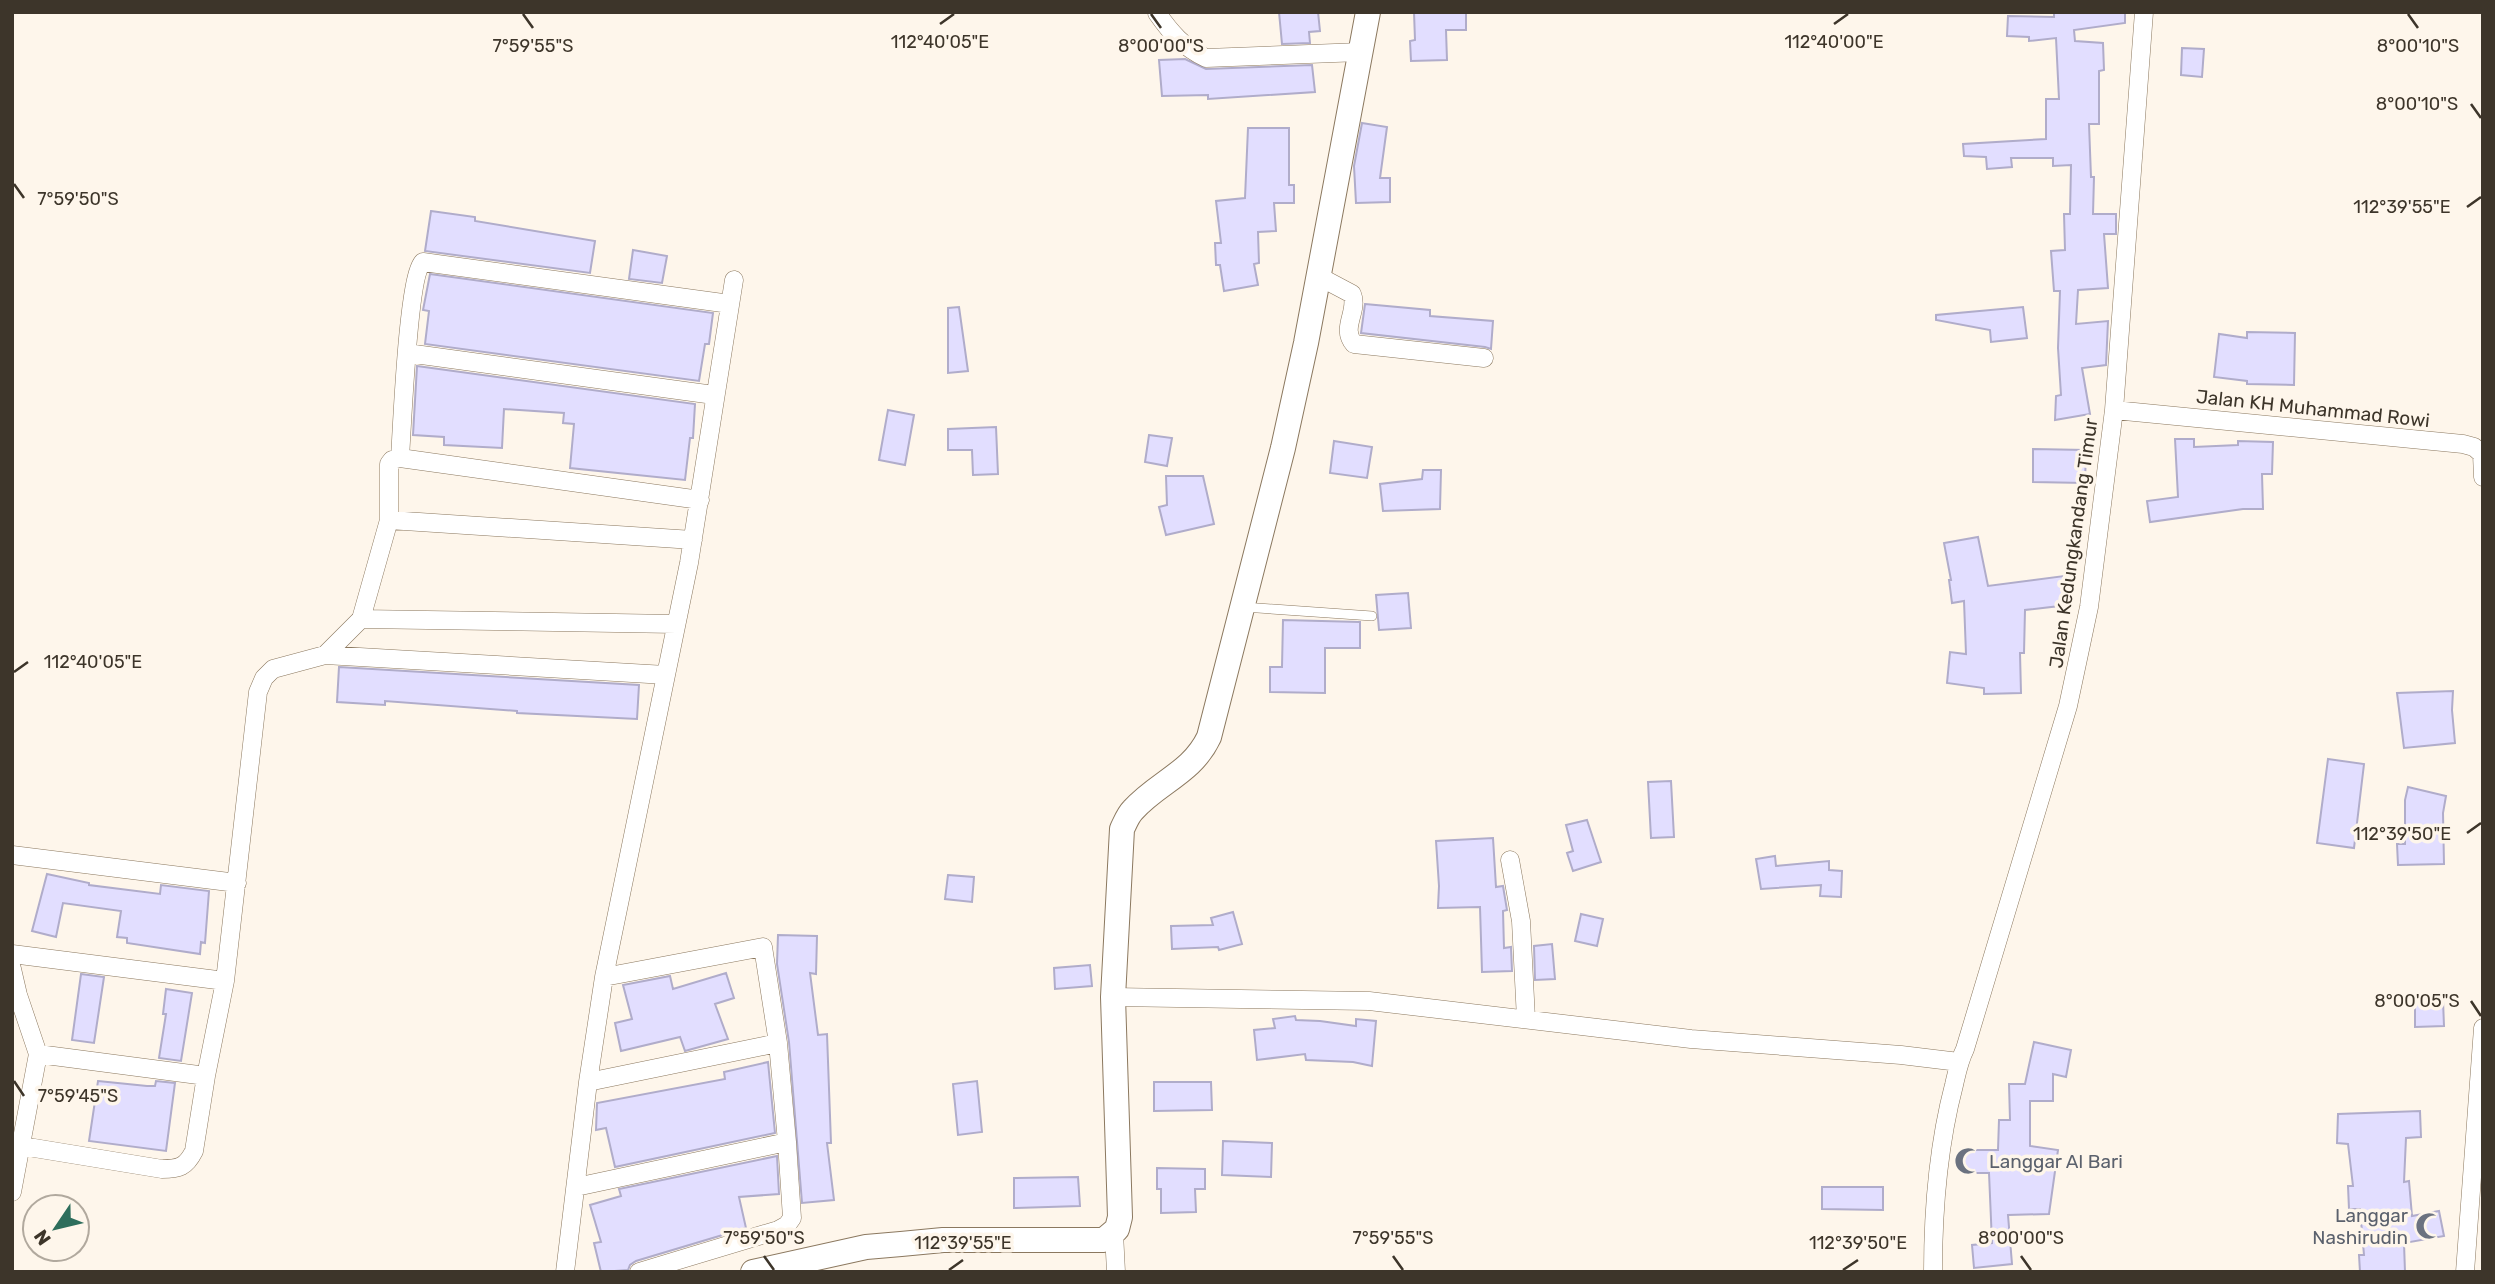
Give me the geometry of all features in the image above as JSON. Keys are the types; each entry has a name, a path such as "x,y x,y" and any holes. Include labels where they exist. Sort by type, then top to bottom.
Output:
{"street":[{"path":"1116,1272 1114,1233 1120,1217 1114,997 1122,829 1131,811 1200,754 1209,737 1283,447 1368,12"},
{"name":"Jalan Kedungkandang Timur","path":"1933,1272 1933,1211 1942,1132 1959,1062 2077,672 2089,607 2114,410 2144,12"},
{"path":"1157,13 1172,35 1189,50 1206,58 1361,52"},
{"path":"400,458 413,294 418,266 423,262 730,304"},
{"path":"1318,276 1352,294 1354,299 1347,331 1354,344 1484,358"},
{"path":"565,1272 588,1082 604,977 700,500 714,395 734,280"},
{"path":"407,353 714,395"},
{"name":"Jalan KH Muhammad Rowi","path":"2114,410 2463,444 2474,447 2482,454 2483,477"},
{"path":"325,655 361,619 389,520 389,464 392,460 400,458 700,500"},
{"path":"389,520 692,540"},
{"path":"361,619 676,624"},
{"path":"22,1146 162,1169 178,1169 188,1162 194,1151 225,981 258,692 264,678 273,669 325,655 666,675"},
{"path":"12,855 237,883"},
{"path":"1510,860 1521,920 1526,1019"},
{"path":"604,977 761,946 764,950 778,1043 792,1217 787,1225 778,1230 639,1272"},
{"path":"12,954 225,981"},
{"path":"12,969 38,1054 12,1192"},
{"path":"1114,997 1369,1001 1691,1039 1959,1062"},
{"path":"2465,1272 2483,1028"},
{"path":"588,1082 778,1043"},
{"path":"38,1054 206,1076"},
{"path":"576,1187 787,1142"},
{"path":"752,1272 877,1246 943,1240 1104,1240 1114,1233"}],"lane":[{"path":"1241,607 1372,616"}],"building":[{"path":"1279,12 1318,12 1320,31 1309,32 1310,43 1282,44"},
{"path":"1414,12 1466,12 1466,30 1446,30 1447,60 1411,61 1410,41 1415,40"},
{"path":"2054,12 2125,12 2125,23 2074,30 2075,41 2103,43 2104,70 2099,71 2099,124 2089,124 2091,177 2094,177 2093,214 2116,214 2116,234 2104,234 2108,288 2078,290 2076,324 2108,321 2106,365 2082,368 2090,414 2055,420 2056,396 2061,395 2058,348 2060,291 2054,291 2051,251 2065,250 2064,214 2070,214 2071,165 2053,166 2053,158 2011,158 2012,167 1987,169 1986,157 1964,156 1963,144 2046,139 2046,99 2059,99 2056,38 2029,41 2029,37 2007,36 2008,16 2054,17"},
{"path":"2182,48 2204,49 2202,77 2181,75"},
{"path":"1185,59 1206,69 1312,65 1315,92 1208,99 1208,95 1162,96 1159,60"},
{"path":"1362,123 1387,127 1380,178 1390,178 1390,202 1356,203 1354,166"},
{"path":"1248,128 1289,128 1289,185 1294,185 1294,203 1274,203 1276,231 1258,232 1259,263 1254,264 1258,285 1224,291 1220,265 1216,265 1215,243 1221,243 1216,201 1245,198"},
{"path":"431,211 595,241 590,273 425,251"},
{"path":"633,250 667,256 662,283 629,279"},
{"path":"430,274 713,313 709,344 705,344 699,381 425,344 429,311 423,310"},
{"path":"1365,304 1430,310 1430,316 1493,321 1491,349 1361,333"},
{"path":"959,307 968,371 948,373 948,308"},
{"path":"2023,307 2027,338 1991,342 1990,330 1936,320 1936,315"},
{"path":"2247,332 2295,333 2294,385 2247,384 2247,381 2214,377 2219,334 2247,338"},
{"path":"417,366 695,404 693,438 690,438 685,480 570,468 574,424 563,423 564,413 504,409 502,448 444,445 444,437 413,435"},
{"path":"888,410 914,415 905,465 879,460"},
{"path":"996,427 998,474 973,475 972,450 948,450 948,429"},
{"path":"1149,435 1172,438 1167,466 1145,462"},
{"path":"2175,439 2194,439 2194,447 2238,445 2238,441 2273,442 2272,474 2262,474 2263,509 2243,509 2150,522 2147,501 2178,497"},
{"path":"1334,441 1372,447 1367,478 1330,473"},
{"path":"2033,449 2086,450 2085,483 2033,482"},
{"path":"1423,470 1441,470 1440,509 1383,511 1380,484 1422,479"},
{"path":"1166,476 1203,476 1214,524 1166,535 1159,507 1167,505"},
{"path":"1978,537 1988,586 2064,576 2068,605 2025,610 2024,653 2020,653 2021,693 1984,694 1984,688 1947,683 1950,652 1966,654 1964,601 1952,603 1944,543"},
{"path":"1408,593 1411,628 1379,630 1376,595"},
{"path":"1283,620 1360,622 1360,648 1325,648 1325,693 1270,692 1270,667 1282,667"},
{"path":"339,667 639,685 637,719 517,713 385,701 385,705 337,702"},
{"path":"2453,691 2455,743 2404,748 2397,693"},
{"path":"2328,759 2364,764 2354,848 2317,843"},
{"path":"1671,781 1674,837 1651,838 1648,782"},
{"path":"2408,787 2446,796 2443,813 2444,864 2398,865 2397,844 2405,844 2405,800"},
{"path":"1587,820 1601,862 1573,871 1567,853 1573,851 1566,825"},
{"path":"1493,838 1496,887 1503,886 1507,910 1503,911 1504,948 1511,947 1512,971 1482,972 1480,907 1438,908 1436,841"},
{"path":"1775,856 1776,866 1829,861 1829,870 1842,871 1841,897 1820,896 1821,885 1761,889 1756,859"},
{"path":"47,874 89,885 160,894 161,885 209,891 205,943 201,942 200,954 127,943 127,938 117,937 121,911 63,903 56,937 32,931"},
{"path":"948,875 974,877 972,902 945,899"},
{"path":"1233,912 1242,944 1219,950 1218,947 1172,949 1171,926 1213,925 1211,918"},
{"path":"1581,914 1603,919 1597,946 1575,941"},
{"path":"778,935 817,936 816,974 810,973 818,1035 827,1034 831,1143 827,1143 834,1200 802,1203 789,1042 777,964"},
{"path":"1552,944 1555,979 1535,980 1534,946"},
{"path":"1090,965 1092,986 1055,989 1054,968"},
{"path":"726,973 734,998 715,1004 728,1039 685,1051 680,1037 621,1051 615,1023 632,1019 623,985 670,976 673,989"},
{"path":"81,974 104,977 94,1043 72,1040"},
{"path":"166,989 192,993 181,1061 159,1058 166,1014 163,1014"},
{"path":"2443,1000 2444,1026 2415,1027 2415,1002"},
{"path":"1295,1016 1296,1020 1356,1026 1356,1019 1376,1021 1372,1066 1353,1062 1306,1060 1305,1054 1257,1060 1254,1030 1275,1028 1273,1019"},
{"path":"2034,1042 2071,1050 2066,1077 2053,1074 2053,1101 2030,1101 2030,1146 2058,1150 2049,1214 2008,1215 2012,1264 1974,1268 1972,1245 1992,1243 1989,1173 1961,1173 1961,1150 1998,1150 1999,1120 2010,1120 2009,1084 2025,1084"},
{"path":"768,1062 775,1133 615,1167 606,1128 596,1130 597,1103 725,1079 724,1072"},
{"path":"98,1081 147,1086 155,1086 156,1081 175,1083 166,1151 89,1141"},
{"path":"977,1081 982,1132 958,1135 953,1084"},
{"path":"1154,1082 1211,1082 1212,1110 1154,1111"},
{"path":"2420,1111 2421,1137 2406,1138 2404,1182 2409,1181 2412,1216 2439,1211 2444,1236 2404,1243 2405,1272 2360,1272 2359,1255 2364,1255 2360,1209 2349,1209 2348,1186 2353,1186 2348,1144 2337,1143 2338,1114"},
{"path":"1223,1141 1272,1143 1271,1177 1222,1175"},
{"path":"777,1156 779,1194 739,1197 746,1228 636,1261 628,1270 601,1272 594,1243 601,1242 590,1205 621,1196 619,1189"},
{"path":"1157,1168 1205,1169 1205,1189 1195,1189 1196,1212 1161,1213 1161,1189 1157,1189"},
{"path":"1078,1177 1080,1206 1014,1208 1014,1178"},
{"path":"1822,1187 1883,1187 1883,1210 1822,1209"}],"place":[{"name":"Langgar Al Bari","path":"1968,1161"},
{"name":"Langgar Nashirudin","path":"2429,1226"}]}
